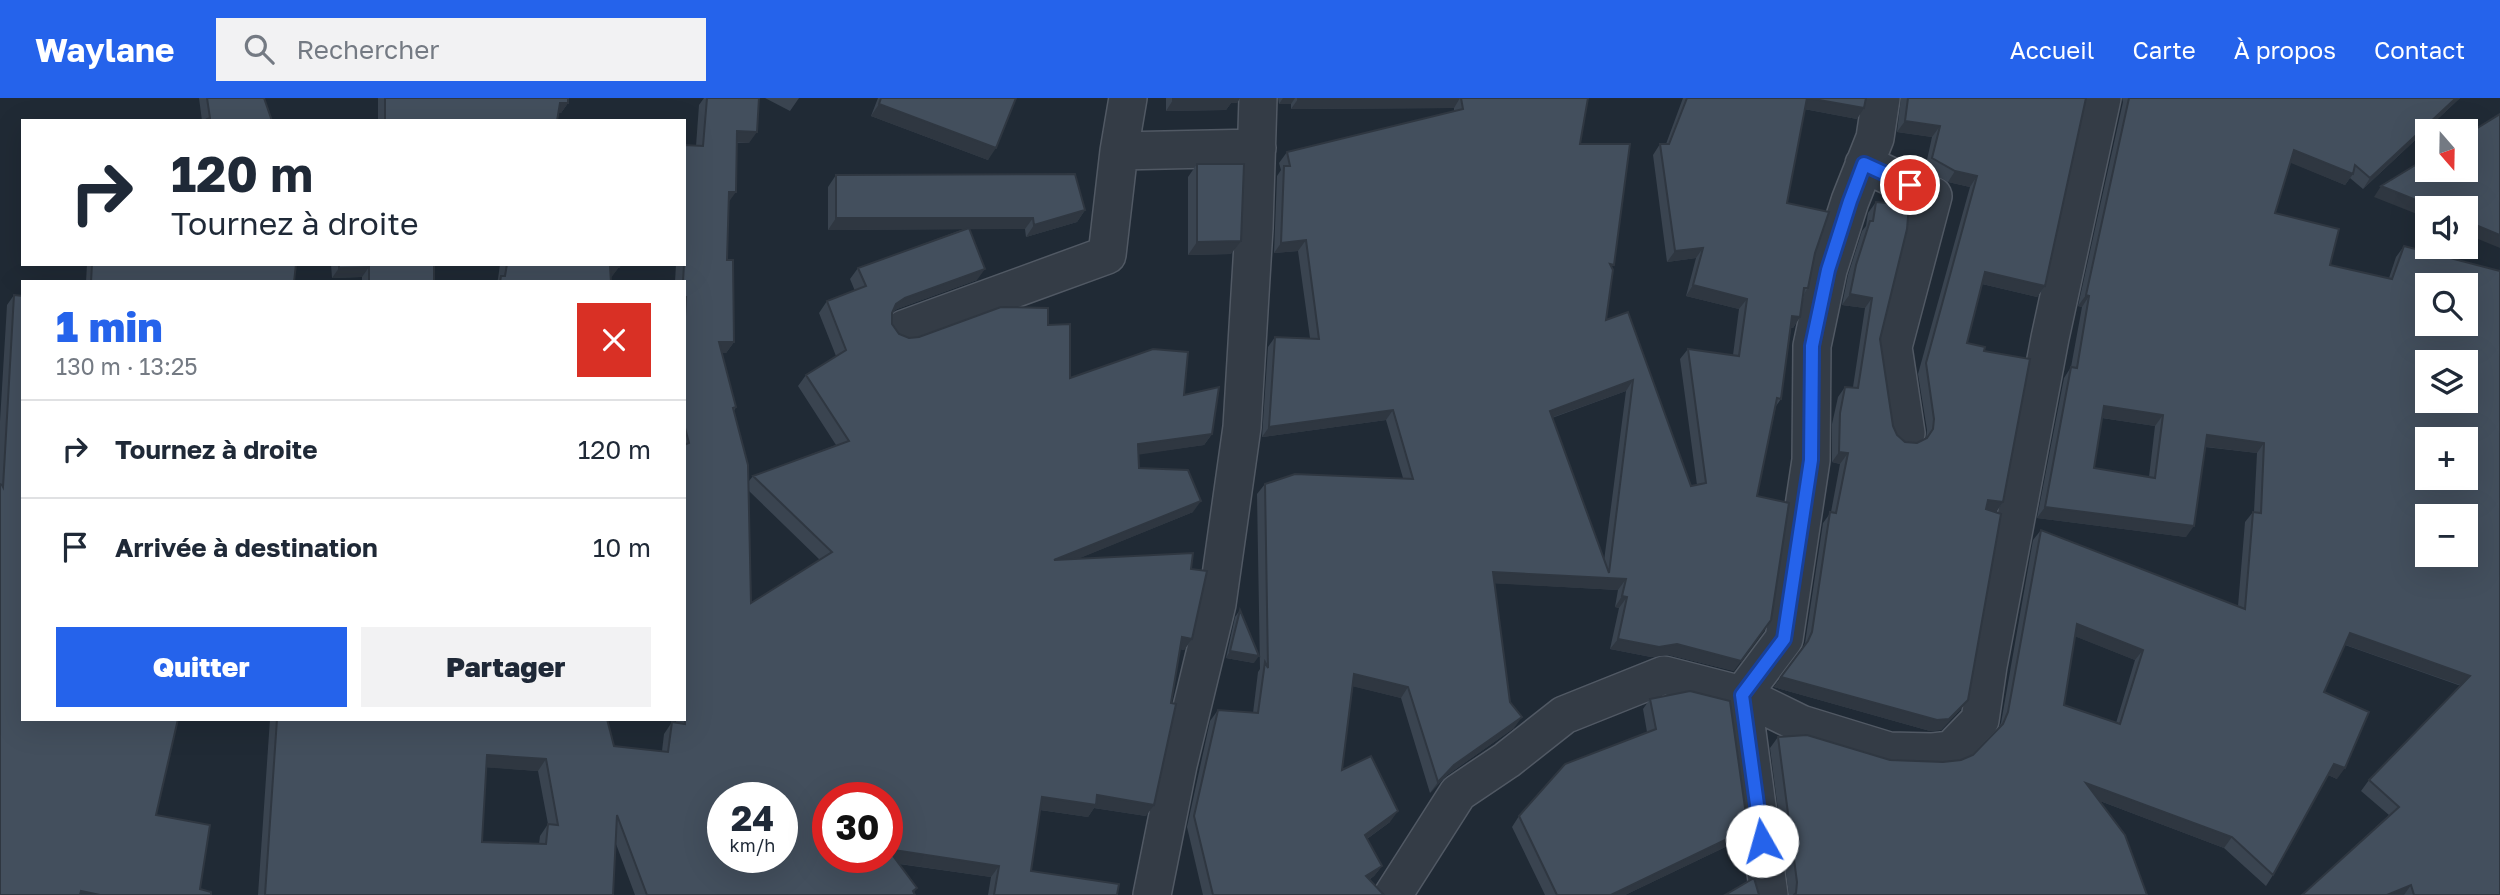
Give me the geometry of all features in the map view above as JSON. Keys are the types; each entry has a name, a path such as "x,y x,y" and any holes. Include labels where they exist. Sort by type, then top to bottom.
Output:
{"street":[{"path":"904,329 1107,255 1128,98"},
{"path":"1153,895 1178,765 1217,604 1242,428 1258,98"},
{"path":"1769,895 1742,695 1784,639 1811,460 1812,346 1828,270 1850,201 1875,138 1881,98"},
{"path":"1393,895 1458,793 1507,760 1564,715 1664,675 1742,695 1801,724 1889,751 1951,750 1980,720 1990,653 2050,338 2102,98"},
{"path":"1119,151 1256,148"},
{"path":"1864,164 1933,196 1893,347 1906,433"}],"building":[{"path":"207,98 264,98 271,119 207,119 210,118"},
{"path":"385,98 568,98 568,103 560,103 557,119 385,119"},
{"path":"707,98 759,98 757,132 737,131 736,192 729,192 727,260 733,260 734,342 719,342 748,465 751,603 832,552 753,476 849,441 806,375 846,350 827,301 866,286 858,268 969,228 985,269 905,298 896,304 892,313 892,324 899,334 909,338 919,337 1001,307 1048,308 1048,325 1070,324 1070,378 1153,349 1188,352 1184,395 1219,387 1212,434 1138,444 1139,468 1188,470 1201,501 1054,560 1193,553 1191,569 1207,571 1192,639 1182,637 1171,703 1176,704 1154,805 1097,795 1096,805 1042,797 1031,871 1119,884 1117,895 994,895 999,866 903,851 903,782 812,782 812,873 903,873 903,869 917,888 913,891 915,895 647,895 617,815 613,895 265,895 277,721 608,721 614,746 668,752 672,722 685,724 686,721 686,444 689,443 686,432 686,280 683,280 686,266 686,145 703,146","holes":["487,755 546,759 558,825 548,824 546,844 482,842"]},
{"path":"881,98 1016,98 996,148 879,104"},
{"path":"1233,98 1233,100 1173,100"},
{"path":"1298,98 1364,98 1298,99"},
{"path":"1461,98 1588,98 1580,144 1630,144 1614,265 1610,264 1613,270 1606,320 1628,312 1691,486 1706,483 1688,349 1739,356 1747,299 1693,285 1703,248 1675,251 1660,144 1669,144 1687,98 1807,98 1787,203 1829,212 1815,253 1808,288 1804,288 1800,317 1792,316 1781,399 1777,398 1757,496 1789,503 1771,620 1741,661 1677,644 1659,647 1618,639 1627,597 1622,596 1626,579 1493,572 1510,702 1522,717 1454,765 1438,782 1408,687 1354,674 1342,770 1371,756 1398,811 1365,835 1382,866 1366,876 1384,895 1213,895 1194,816 1218,710 1258,713 1265,662 1268,668 1265,484 1295,474 1413,479 1393,410 1269,427 1275,337 1319,339 1306,240 1281,243 1284,166 1290,166 1287,152 1463,109","holes":["1633,380 1609,573 1550,411"]},
{"path":"1808,98 1866,98 1864,108"},
{"path":"1908,98 2086,98 2045,286 1985,272 1967,343 1985,347 1984,351 2030,359 2003,502 1988,500 1986,509 2001,514 1968,700 1949,719 1937,720 1781,677 1812,632 1830,512 1836,513 1848,453 1839,452 1840,413 1845,387 1858,388 1872,298 1850,294 1856,265 1870,221 1873,221 1876,202 1909,205 1907,229 1880,339 1893,426 1897,435 1905,442 1917,443 1927,438 1933,429 1926,363 1977,176 1955,171 1932,158 1940,126 1905,121"},
{"path":"2129,98 2456,98 2433,119 2415,119 2415,136 2370,178 2355,165 2353,174 2294,150 2275,213 2339,229 2330,265 2392,279 2404,246 2415,249 2415,259 2454,259 2500,271 2500,895 2414,895 2411,885 2387,895 2302,895 2399,807 2369,780 2470,676 2350,633 2324,692 2369,712 2345,768 2334,764 2273,875 2232,837 2086,783 2125,835 2147,895 1794,895 1797,882 1778,737 1807,735 1890,760 1943,762 1961,760 1973,755 2003,724 2008,712 2041,530 2245,609 2253,512 2261,513 2264,443 2207,435 2194,526 2045,507 2071,367 2077,368 2089,296 2086,295","holes":["2104,406 2163,415 2155,478 2094,468","2077,624 2143,650 2120,724 2064,705"]},
{"path":"2500,114 2500,235 2478,226 2478,196 2415,196 2415,200 2381,186 2415,165 2415,182 2478,182 2478,128"},
{"path":"1197,164 1244,164 1241,241 1197,242"},
{"path":"1075,174 1085,210 1034,225 1033,218 836,218 836,175"},
{"path":"92,266 296,266 294,280 91,280"},
{"path":"339,266 434,266 434,280 369,280 369,267"},
{"path":"507,266 610,266 611,280 500,280 501,276 505,276"},
{"path":"14,295 21,296 21,721 178,721 156,815 210,825 200,889 211,892 211,895 100,895 81,891 80,895 0,895 0,484 3,487"},
{"path":"1240,610 1259,656 1230,651"},
{"path":"1690,691 1730,701 1748,829 1611,895 1557,895 1519,816 1565,764 1656,729 1650,699"},
{"path":"1754,878 1759,895 1725,895"}],"route":[{"path":"1762,841 1742,695 1784,639 1811,460 1812,346 1828,270 1864,164 1910,185"}]}
